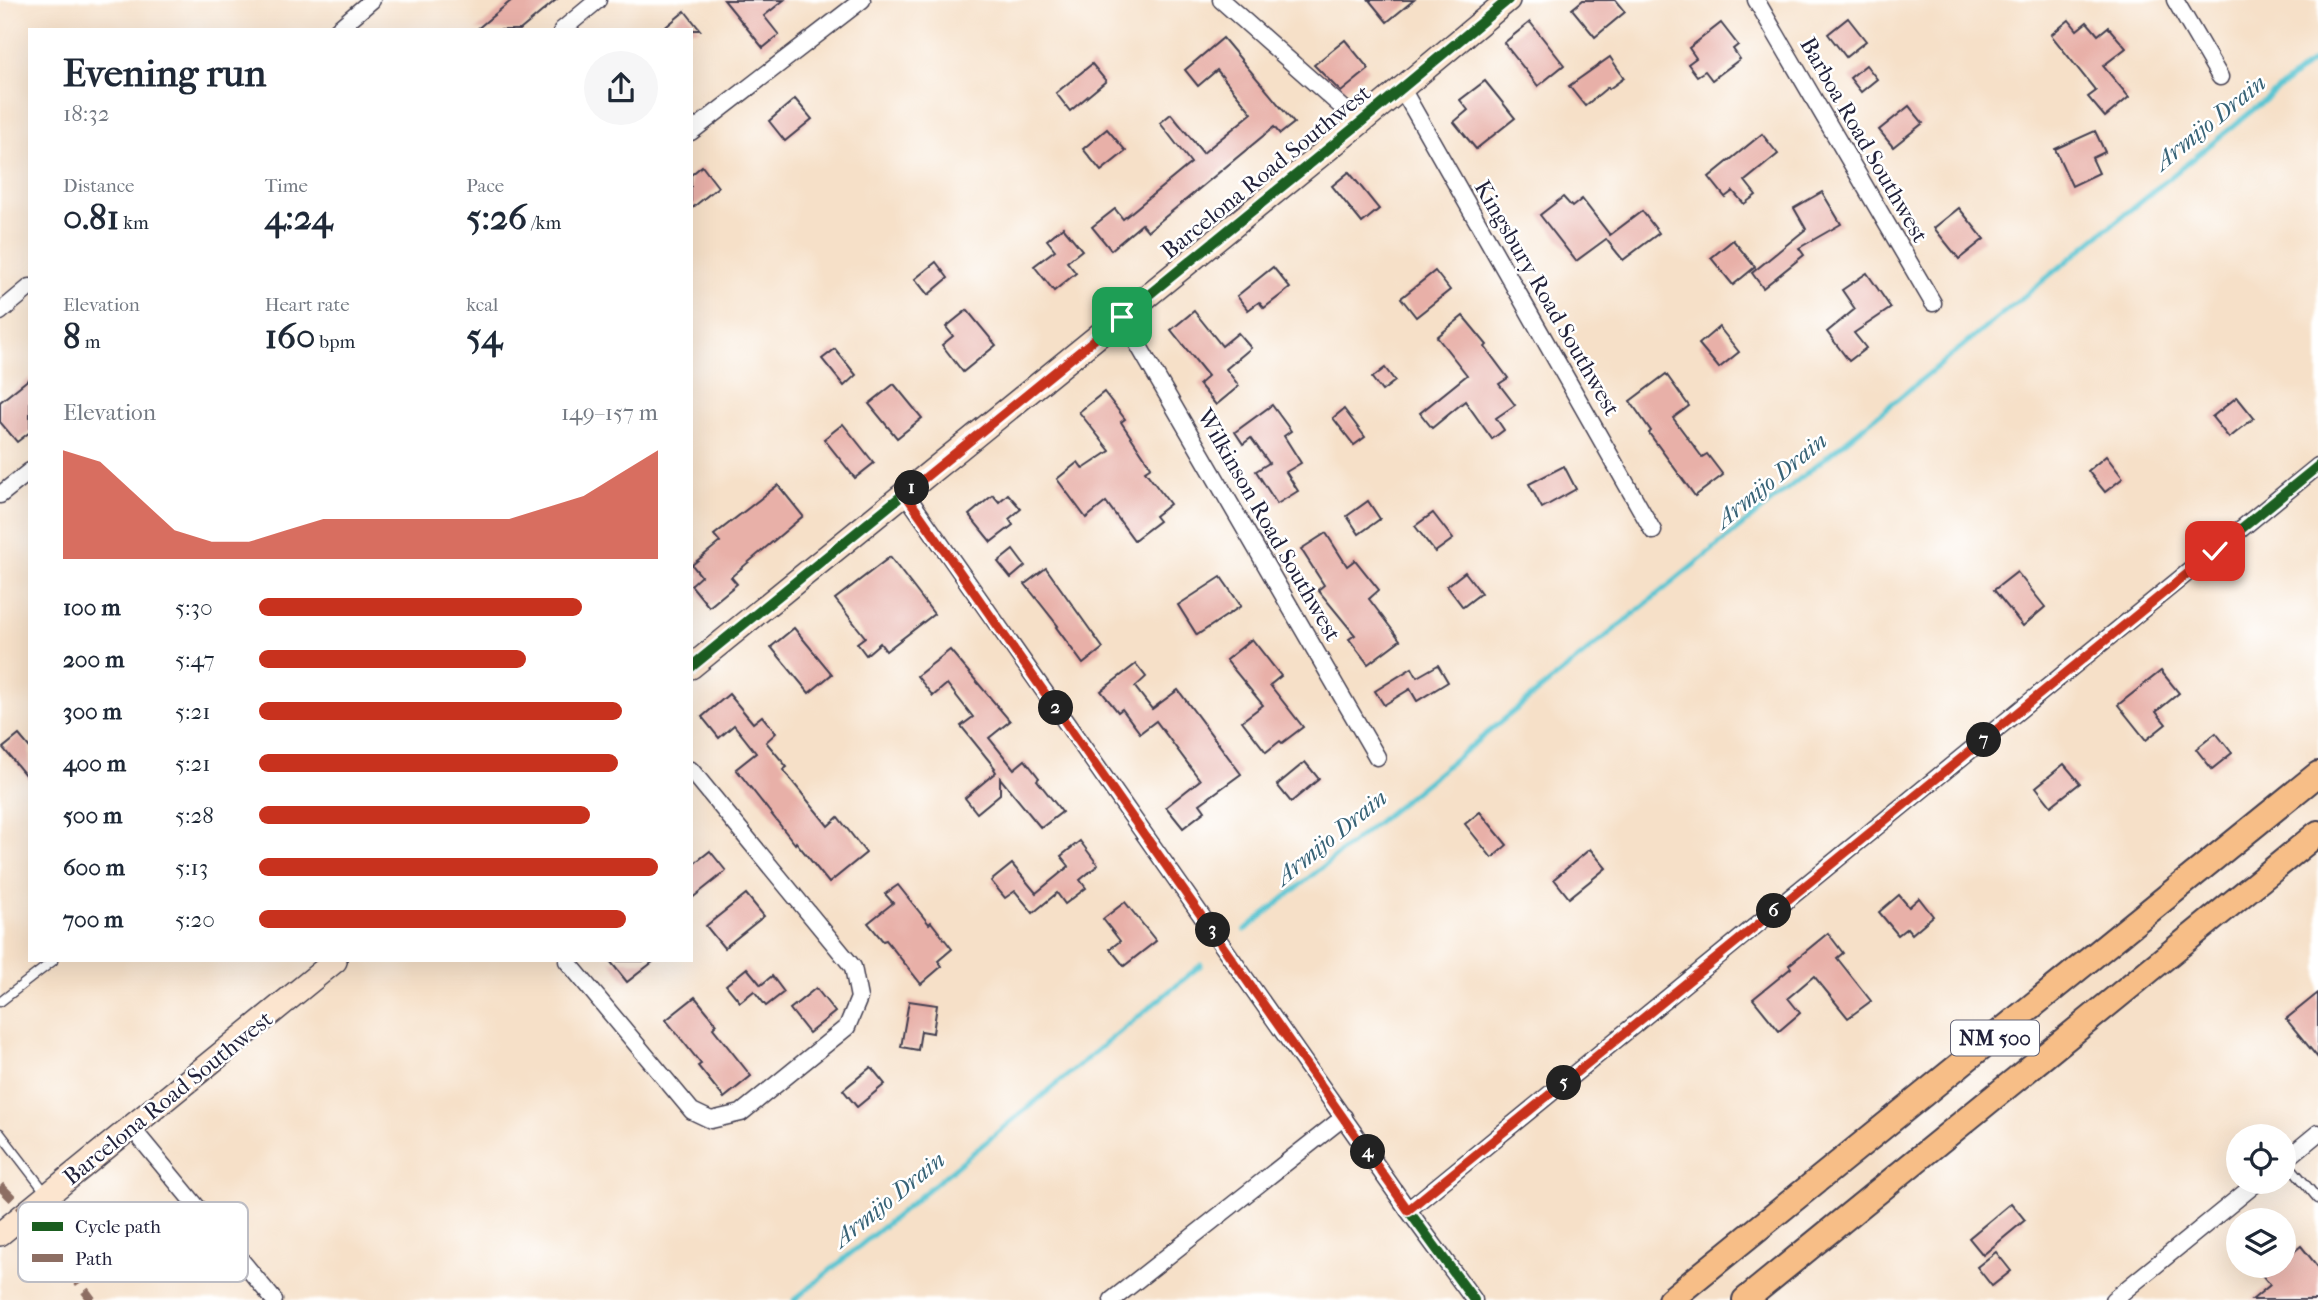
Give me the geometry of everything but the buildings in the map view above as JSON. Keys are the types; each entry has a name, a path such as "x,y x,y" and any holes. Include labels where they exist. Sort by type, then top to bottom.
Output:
{"main road":[{"name":"NM 500","path":"1670,1300 2318,774"},
{"name":"NM 500","path":"1745,1300 2318,834"}],"street":[{"path":"339,28 372,0"},
{"path":"564,28 598,0"},
{"path":"693,130 862,0"},
{"path":"1221,0 1360,123"},
{"name":"Barcelona Road Southwest","path":"693,665 1508,0"},
{"name":"Barboa Road Southwest","path":"1755,0 1933,303"},
{"path":"2175,0 2220,77"},
{"name":"Kingsbury Road Southwest","path":"1401,87 1653,531"},
{"path":"0,312 28,289"},
{"name":"Wilkinson Road Southwest","path":"1122,317 1377,757"},
{"path":"1408,1210 2318,466"},
{"path":"0,495 28,473"},
{"path":"905,494 1474,1300"},
{"path":"568,962 692,1111 710,1120 741,1113 847,1027 859,998 853,967 693,772"},
{"name":"Barcelona Road Southwest","path":"39,1202 334,962"},
{"path":"1112,1300 1344,1117"},
{"path":"131,1127 193,1202"},
{"path":"2296,1151 2318,1133"},
{"path":"2113,1300 2243,1194"},
{"name":"Barcelona Road Southwest","path":"0,1234 18,1219"},
{"path":"248,1269 274,1300"}],"lane":[{"path":"0,1002 51,962"},
{"path":"2011,1024 2038,1062"},
{"path":"0,1133 48,1195"},
{"path":"2296,1174 2318,1199"}],"waterway":[{"name":"Armijo Drain","path":"1245,930 2318,57"},
{"name":"Armijo Drain","path":"794,1300 1201,965"}],"marked path":[{"path":"0,1186 18,1204"},
{"path":"79,1282 92,1300"}],"cycle path":[{"path":"693,665 1508,0"},
{"path":"1408,1210 2318,466"},
{"path":"905,493 1474,1300"}],"route":[{"path":"1122,317 905,494 1408,1210 2215,551"}]}
